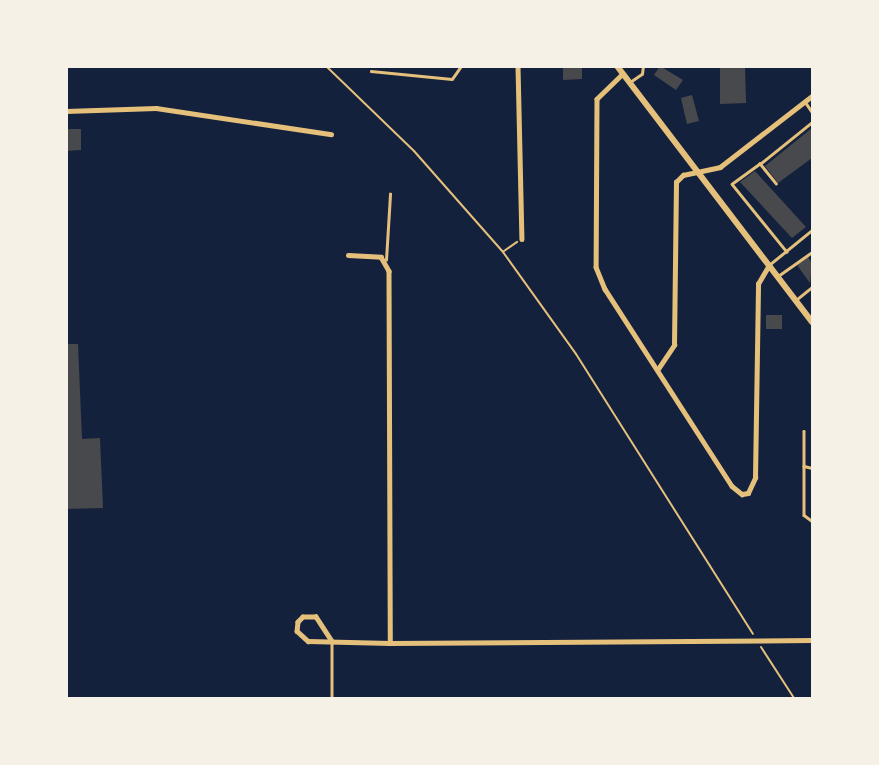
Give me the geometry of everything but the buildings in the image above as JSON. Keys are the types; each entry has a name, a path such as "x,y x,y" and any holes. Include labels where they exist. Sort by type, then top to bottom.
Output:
{"main road":[{"path":"617,66 813,321"}],"street":[{"path":"518,66 522,239"},
{"path":"623,74 597,99 596,267 605,289 736,492 748,493 755,478 758,284 763,269 769,265"},
{"path":"658,369 674,345 674,188 683,175 720,167 813,96"},
{"path":"66,111 156,108 331,134"},
{"path":"348,255 386,260 389,271 390,643"},
{"path":"332,642 316,617 303,617 298,622 300,637 332,642 813,639"}],"lane":[{"path":"371,71 452,79 461,66"},
{"path":"630,82 642,74 643,66"},
{"path":"806,103 813,112"},
{"path":"787,252 732,184 813,122"},
{"path":"760,164 776,184"},
{"path":"386,260 390,194"},
{"path":"769,265 813,230"},
{"path":"778,276 813,252"},
{"path":"796,300 813,287"},
{"path":"804,431 804,515 813,521"},
{"path":"804,466 813,468"},
{"path":"332,642 332,698"}],"path":[{"path":"326,66 425,163 503,251 576,354 754,635"},
{"path":"503,251 514,243"},
{"path":"759,644 793,698"}]}
